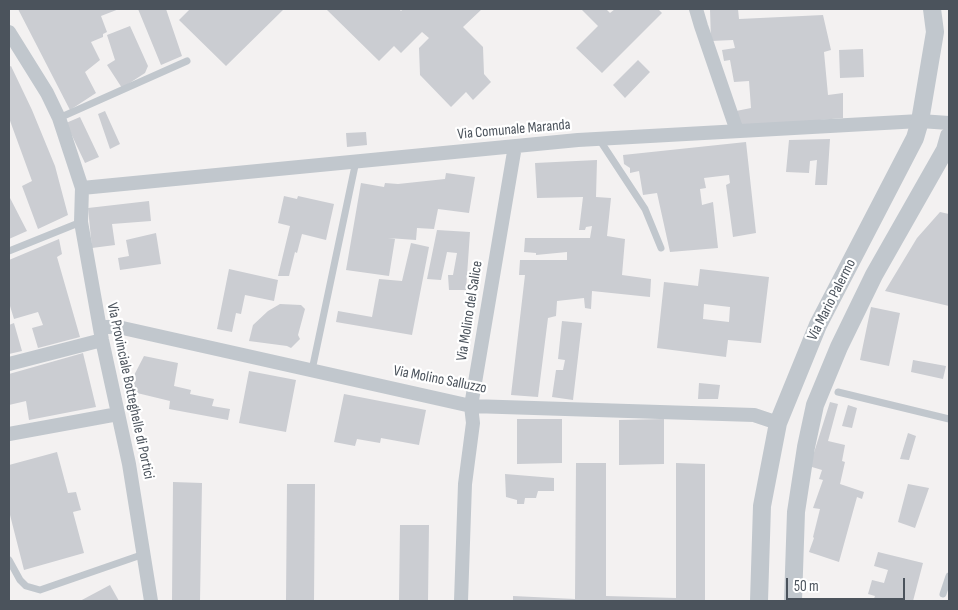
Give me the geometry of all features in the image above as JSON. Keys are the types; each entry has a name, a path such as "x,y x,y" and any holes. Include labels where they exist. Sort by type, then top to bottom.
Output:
{"street":[{"path":"696,9 737,131"},
{"name":"Via Mario Palermo","path":"759,601 762,506 778,423 818,325 915,138 920,121 935,32 932,9"},
{"name":"Via Provinciale Botteghelle di Portici","path":"9,32 47,93 60,118 82,188 81,222 101,334 129,464 145,554 151,601"},
{"name":"Via Comunale Maranda","path":"82,188 599,139 920,121 949,123"},
{"name":"Via Mario Palermo","path":"793,601 796,512 804,456 815,405 839,347 874,275 945,150 949,136"},
{"name":"Via Molino del Salice","path":"461,601 465,484 473,423 471,406 515,146"},
{"name":"Via Molino Salluzzo","path":"9,364 118,327 471,406 754,415 778,423"},
{"path":"9,434 118,414"}],"lane":[{"path":"60,118 187,61"},
{"path":"599,139 645,209 661,248"},
{"path":"312,370 356,161"},
{"path":"9,251 81,222"},
{"path":"838,392 949,419"},
{"path":"9,560 20,580 26,586 40,590 145,554"},
{"path":"943,594 949,576"}],"building":[{"path":"18,9 119,9 101,16 107,32 103,34 103,37 91,42 100,60 85,72 96,93 70,110"},
{"path":"138,9 166,9 182,56 161,65"},
{"path":"190,9 284,9 226,66 179,20"},
{"path":"326,9 399,9 401,11 403,9 482,9 463,27 483,47 484,74 491,82 473,100 466,92 451,107 420,75 419,48 429,38 422,32 401,53 394,46 379,61"},
{"path":"581,9 606,9 610,13 615,9 658,9 662,13 602,73 576,48 598,26"},
{"path":"710,9 738,9 739,19 823,15 831,50 824,52 828,95 843,93 843,118 739,127 736,111 751,108 749,81 734,82 730,60 724,61 722,50 735,48 733,40 711,41"},
{"path":"130,26 148,66 145,73 122,88 107,65 115,60 107,35"},
{"path":"863,49 864,77 840,78 839,50"},
{"path":"638,60 650,72 625,98 613,85"},
{"path":"11,66 32,110 55,166 68,215 38,229 22,186 32,181 9,118 9,67"},
{"path":"105,111 120,144 110,149 98,114"},
{"path":"80,117 99,157 85,163 66,123"},
{"path":"366,132 367,145 347,147 346,133"},
{"path":"830,139 827,185 815,185 817,160 810,161 809,173 786,172 789,140"},
{"path":"746,142 756,233 733,237 726,185 730,183 729,175 704,178 706,188 700,189 702,205 713,202 718,248 670,252 657,193 643,195 639,171 630,173 630,168 624,164 623,155"},
{"path":"597,160 596,197 611,198 607,236 625,239 622,275 651,279 650,297 592,291 591,309 585,308 584,298 557,301 556,316 548,318 538,397 511,395 525,275 519,275 520,260 567,260 567,252 536,255 536,253 524,252 525,238 590,238 592,226 586,227 585,230 579,230 583,197 537,198 535,163"},
{"path":"446,173 475,177 469,213 438,209 434,229 417,228 416,240 388,238 395,239 389,276 346,270 361,183 384,187 385,183 398,184 445,179"},
{"path":"9,196 27,231 9,239"},
{"path":"284,196 297,199 298,196 334,204 326,240 302,234 289,276 278,276 290,226 278,223"},
{"path":"149,201 151,221 112,224 115,245 92,248 88,208"},
{"path":"940,212 949,214 949,306 885,291 917,238"},
{"path":"437,230 470,232 466,290 449,290 448,275 453,275 457,253 447,252 441,280 427,279"},
{"path":"156,233 161,264 120,270 118,258 129,256 126,240"},
{"path":"59,239 62,254 57,257 80,337 38,348 32,328 43,325 38,312 14,319 9,306 9,260"},
{"path":"411,243 429,247 412,335 336,322 338,311 372,317 379,279 402,281"},
{"path":"229,269 278,280 274,301 245,295 241,314 236,313 232,332 217,329"},
{"path":"700,269 769,277 761,343 728,340 726,357 657,348 664,282 698,286","holes":["704,304 730,307 729,322 703,319"]},
{"path":"280,304 301,305 305,309 298,335 300,339 291,348 249,341 253,325 268,311"},
{"path":"871,307 900,313 889,366 860,360"},
{"path":"562,321 582,323 573,400 552,397 556,370 563,370 565,360 558,359"},
{"path":"14,323 22,351 9,354 9,325"},
{"path":"83,353 96,407 29,420 26,401 9,405 9,374"},
{"path":"144,356 178,363 174,386 191,390 190,394 214,399 212,406 230,409 228,420 169,409 170,401 137,393 128,387"},
{"path":"913,360 946,366 943,379 911,372"},
{"path":"249,371 296,380 286,432 239,423"},
{"path":"699,383 720,385 718,399 698,399"},
{"path":"344,394 426,410 419,445 381,438 380,443 357,439 355,446 334,442"},
{"path":"830,402 838,404 828,441 845,445 842,461 845,462 840,484 864,492 862,499 857,497 839,562 809,552 820,509 813,508 823,480 819,479 822,470 812,467 811,462"},
{"path":"848,405 857,408 852,428 842,426"},
{"path":"517,419 562,419 562,463 517,464"},
{"path":"664,419 664,464 619,465 619,420"},
{"path":"908,433 916,436 909,460 900,459"},
{"path":"57,452 68,493 76,492 81,510 73,512 84,553 24,570 9,511 9,465"},
{"path":"576,463 606,463 606,596 676,598 676,463 705,464 705,601 513,601 513,596 575,599"},
{"path":"505,474 554,478 554,491 538,491 536,498 525,498 524,504 517,504 517,500 506,497"},
{"path":"173,482 202,483 200,601 172,601"},
{"path":"287,484 315,484 314,601 286,601"},
{"path":"908,484 929,488 915,528 898,522"},
{"path":"400,525 429,525 428,601 399,601"},
{"path":"878,552 923,563 913,601 873,601 875,596 868,594 872,580 884,583 888,570 874,566"},
{"path":"110,585 119,601 80,601"}]}
